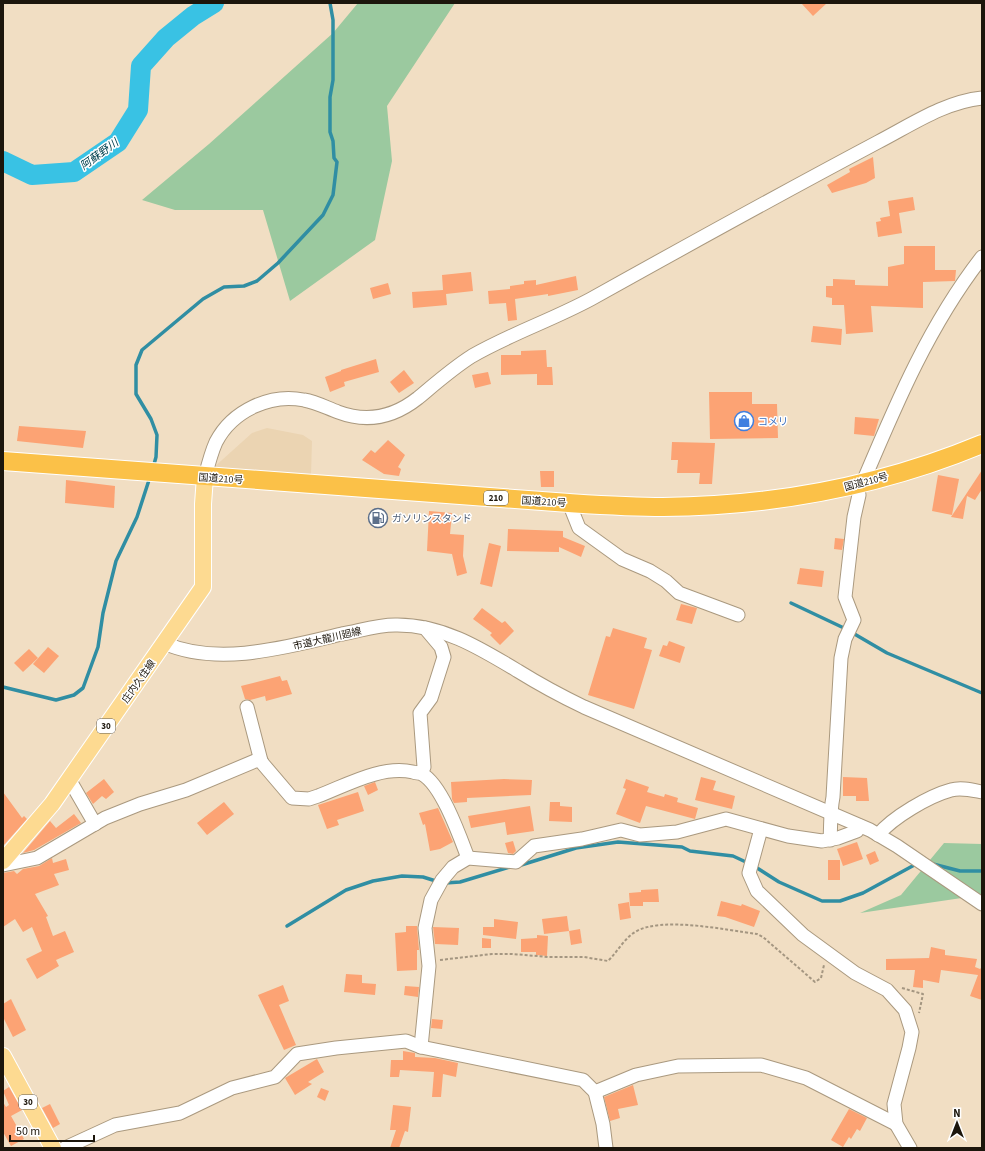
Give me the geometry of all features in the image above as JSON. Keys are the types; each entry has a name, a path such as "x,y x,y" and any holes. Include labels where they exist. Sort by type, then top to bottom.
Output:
{"highway":[{"name":"国道210号","path":"3,461 570,503 663,507 715,505 794,497 860,483 930,463 982,444"}],"main road":[{"name":"庄内久住線","path":"3,861 52,804 203,587 202,504 205,477"},
{"name":"30","path":"3,1056 53,1148"}],"street":[{"path":"205,477 210,457 217,441 225,429 237,417 261,403 274,399 295,398 306,400 349,416 360,418 384,416 408,406 443,377 471,357 588,300 748,211 931,113 966,101 982,98"},
{"path":"830,840 832,823 830,812 833,797 841,658 845,639 854,620 845,597 854,517 859,496 860,483 929,337 944,311 982,257"},
{"path":"570,503 579,528 622,559 650,571 666,581 679,593 738,615"},
{"name":"市道大龍川廻線","path":"164,643 189,652 250,653 277,649 374,627 395,625 425,628 462,639 488,652 542,685 584,707 830,812 878,835 891,842 982,904"},
{"path":"421,773 424,767 420,713 432,698 444,657 441,647 425,628"},
{"path":"247,707 260,761 292,798 309,799 384,771 401,769 421,773 438,791 451,816 468,858"},
{"path":"3,865 37,858 104,818 140,804 186,790 255,761 260,761"},
{"path":"69,779 95,824"},
{"path":"878,835 891,821 912,807 952,790 967,789 982,792"},
{"path":"421,1048 429,966 425,928 431,900 442,880 453,867 468,858 516,862 534,846 582,840 622,830 640,835 677,832 726,819 761,829 813,840 830,840 857,831 860,826"},
{"path":"761,829 749,873 756,891 786,921 826,954 855,973 887,990 905,1010 912,1032 910,1048 894,1104 896,1124 910,1148"},
{"path":"65,1148 115,1125 180,1113 232,1088 275,1077 297,1054 336,1048 406,1041 421,1048 583,1080 595,1092 606,1148"},
{"path":"595,1092 636,1075 678,1066 761,1064 806,1078 896,1124"}],"path":[{"path":"438,960 492,954 512,954 549,957 584,957 608,961 618,951 625,940 636,931 647,926 664,924 757,934 763,937 815,982 821,978 826,954"}],"shaded area":[{"path":"267,428 303,435 312,441 311,475 212,469 252,433"}],"green space":[{"path":"358,3 455,3 387,106 392,161 375,240 290,301 263,210 175,210 142,200 209,144 333,33"},
{"path":"944,843 982,844 982,895 860,913 901,895"}],"building":[{"path":"801,3 827,3 813,16"},
{"path":"873,157 875,178 866,183 832,193 827,185 850,172 849,169"},
{"path":"913,197 915,210 899,213 902,233 878,237 876,222 881,221 880,218 890,216 888,201"},
{"path":"904,246 935,246 935,270 956,270 955,281 923,282 923,308 871,306 873,332 846,334 844,305 832,305 832,298 826,297 826,286 833,286 833,279 855,280 855,285 888,286 888,267 904,264"},
{"path":"471,272 473,291 446,294 447,305 413,308 412,292 443,290 442,275"},
{"path":"576,276 578,290 548,296 548,294 515,299 517,320 508,321 506,303 489,304 488,291 510,289 510,286 524,284 524,281 536,280 536,285"},
{"path":"388,283 391,294 373,299 370,288"},
{"path":"813,326 842,329 841,345 811,342"},
{"path":"546,350 547,367 552,367 553,385 537,385 537,374 501,375 501,355 521,355 521,351"},
{"path":"376,359 379,372 344,382 345,386 330,392 325,377 341,370"},
{"path":"404,370 414,383 399,393 390,382"},
{"path":"488,372 491,384 475,388 472,375"},
{"name":"コメリ","path":"709,392 752,392 752,404 777,404 778,438 710,439"},
{"path":"855,417 879,419 874,436 854,434"},
{"path":"19,426 86,431 83,448 17,441"},
{"path":"388,440 405,455 398,467 401,469 399,476 384,474 362,460 371,450 375,453"},
{"path":"672,442 715,443 712,484 699,484 700,473 677,473 678,460 671,460"},
{"path":"982,470 982,489 975,500 967,496 963,519 951,517"},
{"path":"540,471 554,471 554,487 541,487"},
{"path":"938,475 959,479 952,515 932,511"},
{"path":"66,480 115,486 114,508 65,503"},
{"path":"429,511 452,513 450,534 464,535 463,556 467,573 457,576 452,554 427,551"},
{"path":"508,529 563,531 563,537 585,546 581,557 559,547 559,552 507,551"},
{"path":"835,538 844,539 842,550 834,549"},
{"path":"489,543 501,546 492,587 480,584"},
{"path":"800,568 824,571 822,587 797,584"},
{"path":"681,604 697,608 692,624 676,620"},
{"path":"482,608 502,623 505,621 514,631 500,645 490,635 492,633 473,619"},
{"path":"613,628 647,638 644,648 652,650 634,709 588,695 606,636 610,637"},
{"path":"669,641 685,647 680,663 659,656 663,645 667,646"},
{"path":"48,647 59,656 44,673 33,664"},
{"path":"29,649 38,658 23,672 14,663"},
{"path":"280,676 282,681 287,680 292,694 266,701 265,696 250,700 245,699 241,686"},
{"path":"701,777 716,781 713,790 735,796 732,809 695,800"},
{"path":"843,777 867,778 869,801 856,801 856,796 843,796"},
{"path":"104,779 114,792 106,799 102,796 93,804 86,793"},
{"path":"504,779 532,780 531,795 467,798 467,802 454,803 452,799 451,782"},
{"path":"626,779 649,787 647,792 664,797 665,794 678,798 677,802 698,808 695,819 646,806 640,823 616,814 626,789 623,788"},
{"path":"375,782 378,790 368,795 364,786"},
{"path":"3,792 22,818 24,816 27,819 3,846"},
{"path":"358,792 364,811 337,820 339,825 327,829 318,805"},
{"path":"224,802 234,814 207,835 197,823"},
{"path":"550,802 560,802 560,806 572,807 572,822 549,821"},
{"path":"530,806 534,831 507,835 505,822 471,828 468,816"},
{"path":"438,808 453,842 440,849 430,851 425,824 423,825 419,813"},
{"path":"74,814 81,823 34,850 23,853 50,821 56,828"},
{"path":"513,841 516,851 513,854 508,853 505,843"},
{"path":"857,842 863,859 843,866 837,849"},
{"path":"875,851 879,861 870,865 866,855"},
{"path":"52,858 53,863 66,859 69,870 54,874 59,885 35,894 48,916 46,917 53,936 65,931 74,952 56,960 59,966 37,979 26,959 42,951 32,927 23,932 15,919 3,927 3,873 14,871 17,874 23,869 39,866"},
{"path":"828,860 840,860 840,880 828,880"},
{"path":"658,889 659,902 643,902 643,906 630,906 629,893 641,892 641,890"},
{"path":"721,901 741,906 742,904 760,911 754,927 725,917 717,916"},
{"path":"629,902 631,918 620,920 618,904"},
{"path":"567,916 569,931 544,934 542,919"},
{"path":"494,919 518,922 516,939 483,935 483,927 494,927"},
{"path":"406,926 417,926 419,950 417,950 417,970 397,971 395,933 406,932"},
{"path":"433,927 459,928 458,945 435,944"},
{"path":"580,929 582,943 571,945 569,931"},
{"path":"537,935 548,936 547,956 536,955 536,952 521,952 521,939 537,938"},
{"path":"482,938 491,939 491,948 482,948"},
{"path":"931,947 945,950 945,955 977,959 975,967 980,969 982,967 982,1000 970,996 978,975 941,970 939,983 923,980 923,988 913,987 915,970 886,970 886,959 929,958"},
{"path":"346,974 362,975 362,983 376,984 375,995 344,992"},
{"path":"283,985 289,1001 279,1005 296,1045 284,1050 258,995"},
{"path":"405,986 419,987 418,997 404,995"},
{"path":"11,999 26,1030 13,1037 3,1017 3,1004"},
{"path":"432,1019 443,1020 442,1029 431,1028"},
{"path":"403,1051 415,1053 415,1057 435,1058 458,1063 456,1077 443,1074 441,1097 432,1097 434,1072 400,1070 399,1077 390,1077 391,1060 403,1060"},
{"path":"317,1059 324,1072 308,1082 312,1084 295,1095 285,1078"},
{"path":"633,1085 638,1105 618,1109 620,1118 610,1121 604,1097"},
{"path":"9,1087 22,1110 11,1116 24,1139 11,1146 3,1132 3,1102 6,1107 9,1105 3,1091"},
{"path":"321,1088 329,1091 325,1101 317,1097"},
{"path":"50,1104 60,1124 53,1128 42,1108"},
{"path":"393,1105 411,1107 408,1132 405,1131 399,1148 390,1148 396,1130 390,1130"},
{"path":"849,1109 867,1118 860,1131 857,1129 851,1139 849,1137 843,1147 831,1140"}],"waterway":[{"name":"阿蘇野川","path":"3,161 32,175 74,172 118,142 138,110 141,66 166,38 193,16 214,3"},
{"path":"153,468 156,457 157,435 151,419 136,394 136,365 142,350 203,299 224,287 244,286 257,281 278,263 323,215 333,195 337,162 334,158 333,141 330,132 330,97 333,80 333,20 330,3"},
{"path":"3,687 56,700 74,695 83,688 98,647 103,613 116,561 137,517 150,477"},
{"path":"791,603 846,629"},
{"path":"851,632 887,653 982,693"},
{"path":"518,866 576,848 618,842 682,847 690,851 733,856 748,863"},
{"path":"754,866 779,882 822,901 840,901 863,893 918,863"},
{"path":"933,864 960,871 982,871"},
{"path":"445,883 460,882 510,867"},
{"path":"287,926 346,890 373,881 402,876 423,877 439,882"}],"place":[{"name":"コメリ","path":"744,421"},
{"name":"ガソリンスタンド","path":"378,518"}]}
